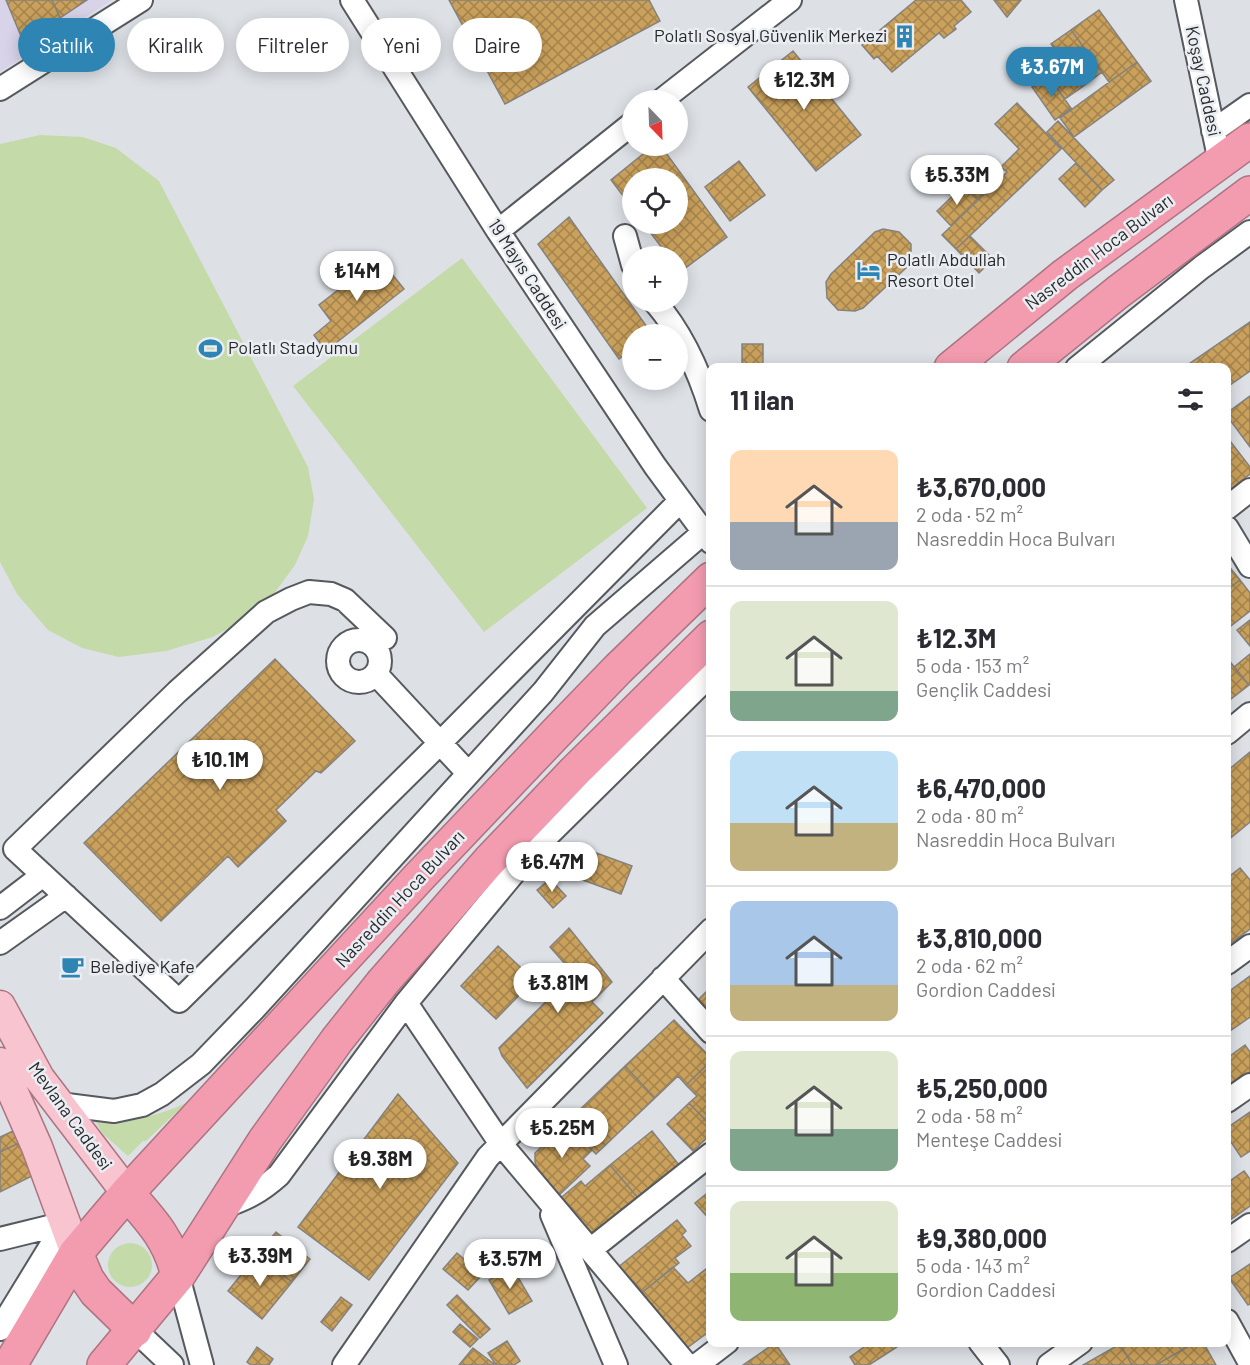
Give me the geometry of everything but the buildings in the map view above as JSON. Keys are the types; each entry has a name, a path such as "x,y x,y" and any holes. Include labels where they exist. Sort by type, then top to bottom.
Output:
{"highway":[{"name":"Nasreddin Hoca Bulvarı","path":"957,363 1065,275 1250,140"},
{"path":"1030,363 1118,292 1250,193"},
{"name":"Nasreddin Hoca Bulvarı","path":"10,1365 71,1238 98,1226 454,841 618,669 706,584"},
{"path":"104,1365 169,1288 265,1140 337,1040 383,982 519,829 706,642"},
{"path":"127,1192 156,1225 168,1246 169,1288"},
{"path":"71,1238 87,1279 96,1292 135,1330"}],"main road":[{"name":"Mevlana Caddesi","path":"0,1006 35,1070 127,1192"},
{"name":"Mevlana Caddesi","path":"0,1064 33,1136 71,1238"}],"street":[{"path":"0,89 141,0"},
{"name":"19 Mayıs Caddesi","path":"352,0 498,231 680,501 706,531"},
{"path":"675,90 790,0"},
{"name":"Koşay Caddesi","path":"1185,0 1220,162"},
{"path":"1213,130 1250,105"},
{"path":"498,231 622,132"},
{"path":"1100,360 1202,267 1250,232"},
{"path":"624,236 627,246"},
{"path":"664,312 670,319 701,376 706,393"},
{"path":"1231,505 1250,490"},
{"path":"385,638 345,600 331,594 309,592 266,612 177,692 15,849 178,1001 440,743 680,501"},
{"path":"1231,535 1250,566"},
{"path":"59,1104 114,1111 142,1105 162,1094 201,1064 543,692 595,626 706,536"},
{"path":"385,638 376,674 365,681 352,680 341,672 339,659 344,647 349,643 385,638"},
{"path":"376,674 468,773"},
{"path":"222,1207 245,1199 263,1189 279,1175 405,1003 532,851 706,679"},
{"path":"1231,730 1250,714"},
{"path":"427,817 454,841"},
{"path":"0,908 43,875"},
{"path":"0,943 66,896"},
{"path":"344,1365 488,1157 706,935"},
{"path":"1231,960 1250,946"},
{"path":"663,978 706,1026"},
{"path":"405,1003 501,1144 687,1365"},
{"path":"1231,1098 1250,1085"},
{"path":"590,1250 706,1158"},
{"path":"542,1193 616,1365"},
{"path":"1231,1238 1250,1225"},
{"path":"0,1239 71,1238"},
{"path":"0,1329 71,1238"},
{"path":"169,1288 202,1365"},
{"path":"1231,1328 1250,1363"},
{"path":"135,1330 172,1365"},
{"path":"697,1365 720,1347"},
{"path":"984,1347 998,1365"},
{"path":"1049,1365 1074,1347"}],"shaded area":[{"path":"0,0 112,0 84,18 18,18 18,60 0,72"}],"green space":[{"path":"40,135 83,137 116,148 159,181 308,467 314,499 308,536 295,565 273,595 249,617 213,637 166,651 119,657 82,648 48,630 17,594 0,562 0,144"},
{"path":"462,258 647,508 484,632 293,386"},
{"path":"186,1103 128,1156 103,1134 95,1121 95,1119 142,1118"},
{"path":"130,1243 145,1250 152,1265 145,1280 130,1287 115,1280 108,1265 115,1250"}],"place":[{"name":"Polatlı Sosyal Güvenlik Merkezi","path":"905,36"},
{"name":"Polatlı Abdullah Resort Otel","path":"869,270"},
{"name":"Polatlı Stadyumu","path":"210,348"},
{"name":"Belediye Kafe","path":"72,967"}]}
